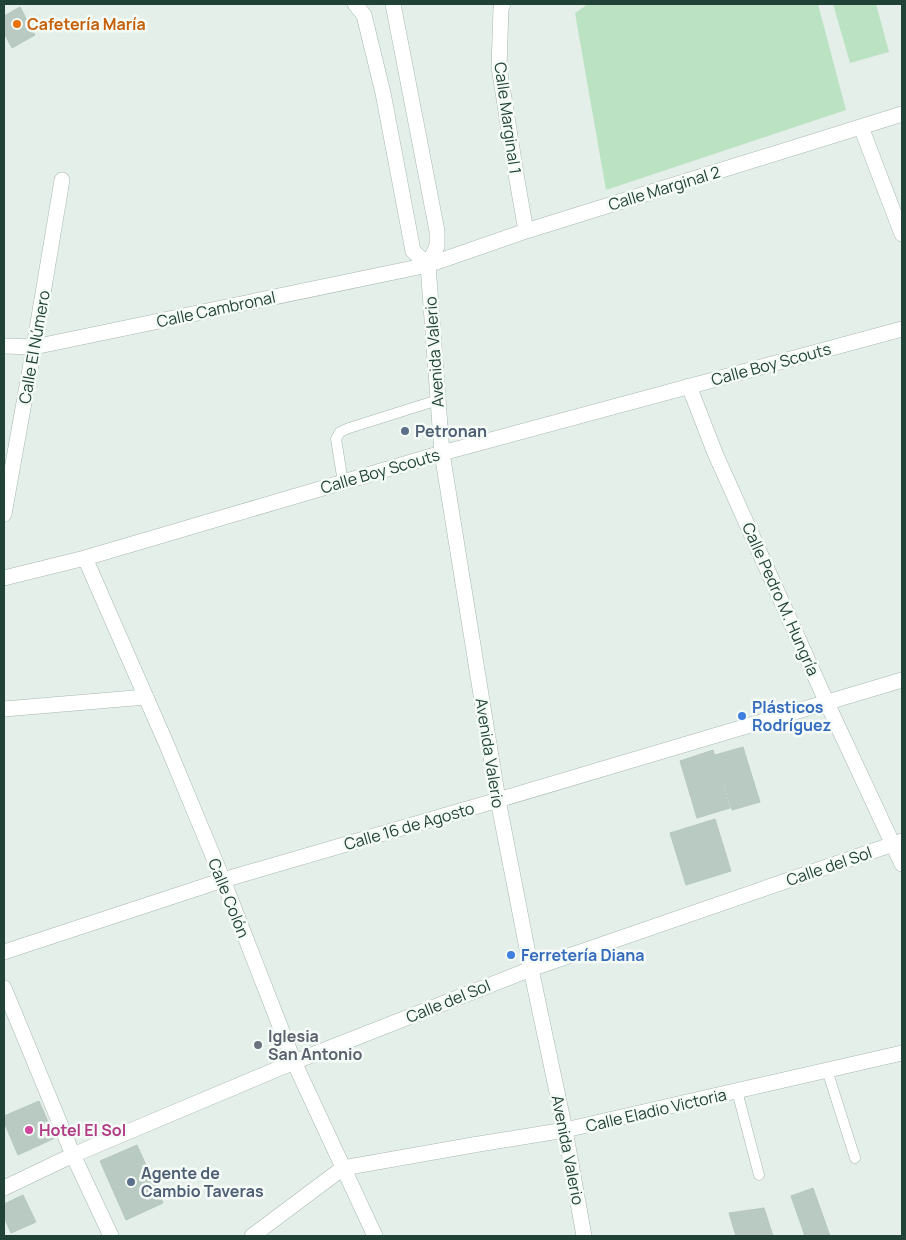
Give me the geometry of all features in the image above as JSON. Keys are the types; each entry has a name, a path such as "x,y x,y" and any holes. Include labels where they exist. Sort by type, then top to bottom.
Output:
{"street":[{"path":"355,4 364,15 383,93 413,251 428,265"},
{"name":"Avenida Valerio","path":"393,4 437,231 436,246 428,265 442,453 498,800 565,1130 584,1236"},
{"name":"Calle Marginal 1","path":"503,4 501,8 499,68 526,231"},
{"name":"Calle Marginal 2","path":"428,265 526,231 902,114"},
{"path":"861,127 902,234"},
{"name":"Calle El Número","path":"4,514 62,180"},
{"name":"Calle Cambronal","path":"4,346 34,347 428,265"},
{"name":"Calle Boy Scouts","path":"4,578 85,558 442,453 902,329"},
{"name":"Calle Pedro M. Hungría","path":"689,386 715,452 827,703 898,843 902,864"},
{"name":"Calle Colón","path":"85,558 166,743 223,880 294,1062 375,1236"},
{"name":"Calle 16 de Agosto","path":"4,952 223,880 902,680"},
{"path":"4,709 146,697"},
{"name":"Calle del Sol","path":"4,1188 73,1155 294,1062 531,968 898,843"},
{"path":"4,988 73,1155 111,1236"},
{"name":"Calle Eladio Victoria","path":"252,1236 343,1168 565,1130 902,1053"}],"lane":[{"path":"344,482 336,439 340,432 438,400"},
{"path":"828,1070 855,1158"},
{"path":"737,1091 759,1175"}],"green space":[{"path":"588,4 818,4 846,110 606,190 575,13"},
{"path":"833,4 876,4 889,52 850,63"}],"building":[{"name":"Cafetería María","path":"20,7 35,35 12,48 4,33 4,16"},
{"path":"743,747 760,802 732,810 715,755"},
{"path":"713,750 730,808 697,818 680,761"},
{"path":"715,819 731,871 686,885 670,833"},
{"name":"Hotel El Sol","path":"39,1101 55,1138 18,1155 4,1122 4,1116"},
{"name":"Agente de Cambio Taveras","path":"137,1145 163,1203 126,1220 100,1161"},
{"path":"813,1188 830,1236 805,1236 791,1196"},
{"path":"23,1195 36,1222 11,1233 4,1217 4,1204"},
{"path":"764,1208 773,1236 736,1236 729,1213"}],"place":[{"name":"Cafetería María","path":"17,24"},
{"name":"Petronan","path":"405,431"},
{"name":"Plásticos Rodríguez","path":"742,716"},
{"name":"Ferretería Diana","path":"511,955"},
{"name":"Iglesia San Antonio","path":"258,1045"},
{"name":"Hotel El Sol","path":"29,1130"},
{"name":"Agente de Cambio Taveras","path":"131,1182"}]}
